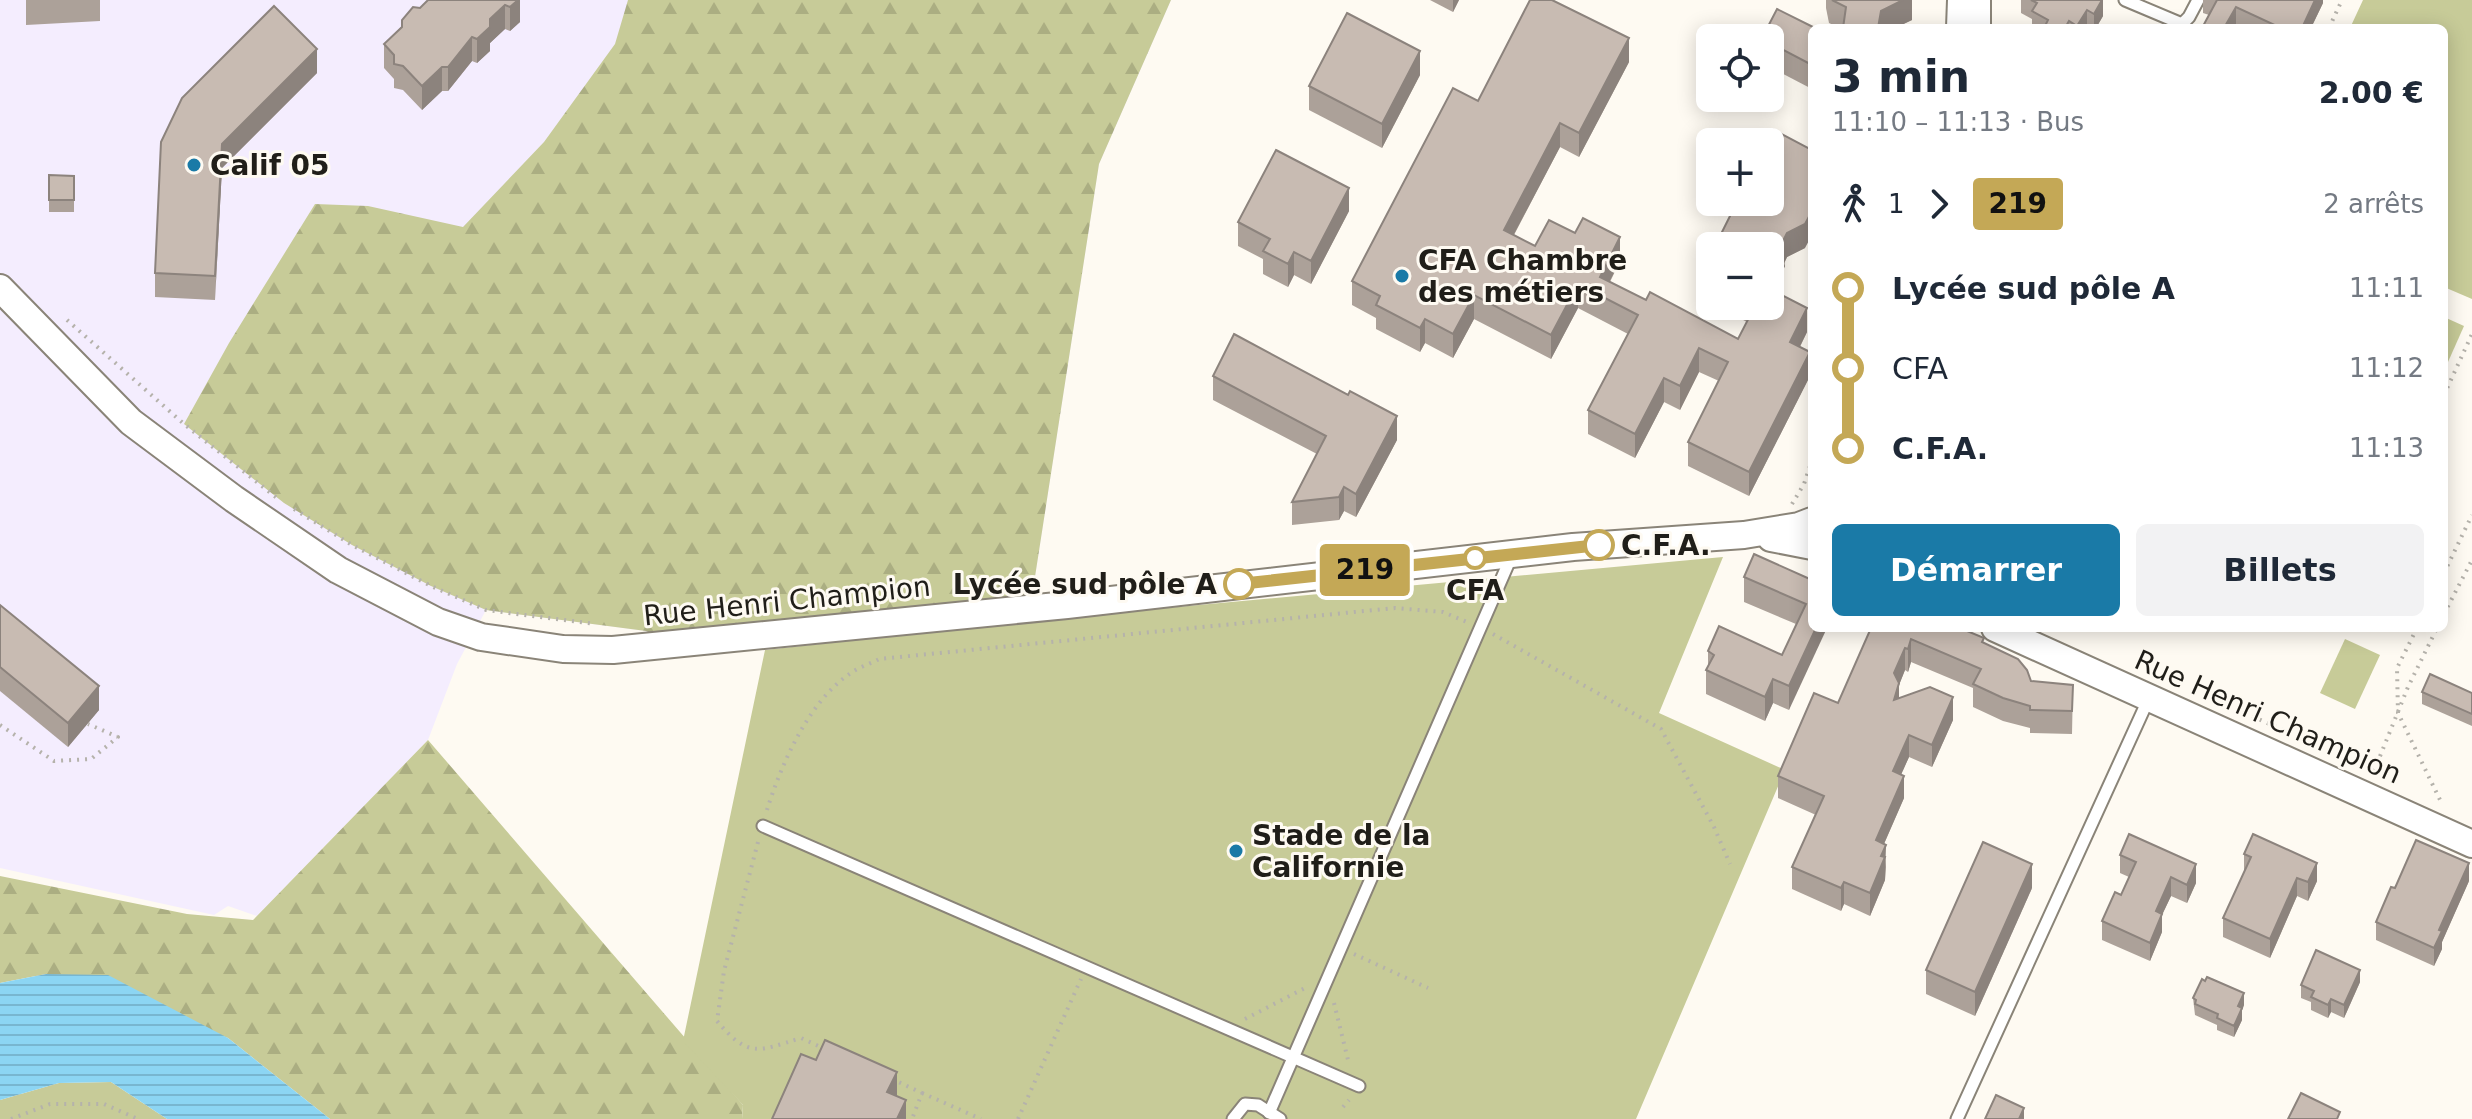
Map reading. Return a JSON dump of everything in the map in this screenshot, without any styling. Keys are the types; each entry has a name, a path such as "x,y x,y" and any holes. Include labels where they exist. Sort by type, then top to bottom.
{"street":[{"path":"1958,24 1959,0"},
{"path":"1979,0 1979,24"},
{"name":"Rue Henri Champion","path":"0,288 131,422 234,499 338,570 438,622 481,637 563,649 613,650 1055,607 1512,554 1744,535 1808,523"},
{"name":"Rue Henri Champion","path":"1744,535 1808,545"},
{"name":"Rue Henri Champion","path":"2004,632 2472,844"}],"lane":[{"path":"2125,0 2182,24 2198,0"},
{"path":"1233,1119 1245,1104 1258,1105 1273,1114 1293,1058 1512,554"},
{"path":"1957,1119 2149,697"},
{"path":"763,826 1359,1086"}],"path":[{"path":"2331,24 2342,0"},
{"path":"61,314 184,424 284,503 352,545 431,586 486,610 601,625"},
{"path":"2448,386 2472,334"},
{"path":"1787,512 1808,472"},
{"path":"2448,565 2472,515"},
{"path":"2448,606 2472,560"},
{"path":"828,1050 801,1038 761,1050 749,1047 736,1043 717,1021 724,971 763,826 799,733 840,682 850,673 879,659 1395,608 1443,612 1480,627 1661,729 1714,827 1730,864"},
{"path":"2415,632 2397,668 2398,713 2442,804"},
{"path":"2374,771 2435,632"},
{"path":"0,725 54,761 91,759 118,737 88,724"},
{"path":"1341,948 1428,988"},
{"path":"1018,1119 1086,967"},
{"path":"882,1075 981,1119"},
{"path":"912,1119 922,1093"},
{"path":"11,1119 50,1104 104,1104 138,1119"}],"shaded area":[{"path":"0,0 1171,0 1099,164 1030,609 675,644 646,631 486,610 457,664 428,740 257,916 228,906 214,915 0,868"}],"green space":[{"path":"628,0 1171,0 1099,164 1030,609 675,644 646,631 486,610 431,586 352,545 284,503 184,424 229,343 315,204 368,206 463,227 544,142 615,44"},
{"path":"2363,0 2472,0 2472,299 2448,289 2448,24 2352,24"},
{"path":"2448,319 2464,326 2448,362"},
{"name":"Stade de la Californie","path":"1723,557 1659,713 1785,770 1636,1119 742,1119 743,1105 683,1041 765,650 1025,621"},
{"path":"2345,639 2380,655 2355,709 2320,693"},
{"path":"428,740 743,1105 742,1119 330,1119 228,1038 46,974 0,983 0,876 187,914 253,920"},
{"path":"111,1082 167,1119 0,1119 0,1100 59,1083"}],"water":[{"path":"46,974 108,975 228,1038 330,1119 167,1119 111,1082 59,1083 0,1100 0,983"}],"building":[{"path":"428,0 518,0 510,7 505,5 490,19 490,27 477,39 472,37 448,67 442,67 422,86 403,66 394,64 394,55 384,44 402,27 402,20 413,7 420,8"},
{"path":"1530,0 1552,0 1629,38 1579,133 1560,123 1504,230 1535,246 1549,220 1575,233 1583,218 1620,237 1600,277 1646,300 1650,292 1696,317 1696,320 1702,320 1738,339 1748,320 1784,320 1784,296 1807,308 1790,342 1808,351 1808,356 1749,472 1688,442 1728,362 1699,348 1680,386 1664,378 1635,434 1588,410 1638,315 1578,284 1551,335 1474,295 1453,334 1425,319 1420,328 1376,305 1380,296 1352,281 1453,88 1478,101"},
{"path":"1832,0 1903,0 1881,11 1879,24 1844,24 1846,7"},
{"path":"2031,0 2102,0 2094,14 2087,10 2078,24 2069,21 2067,24 2046,24 2048,20 2032,11 2037,3"},
{"path":"2217,0 2315,0 2304,24 2272,24 2236,7 2226,24 2204,24"},
{"name":"Calif 05","path":"274,6 317,49 222,144 215,276 155,273 161,142 182,98"},
{"path":"1777,9 1808,24 1808,63 1784,50 1784,24 1769,24"},
{"path":"1347,13 1420,51 1382,124 1309,86"},
{"path":"1784,135 1808,148 1808,218 1805,224 1787,233 1784,239 1784,232 1722,232 1730,216 1784,216"},
{"path":"1276,150 1349,188 1311,261 1294,252 1288,264 1263,251 1270,239 1238,222"},
{"path":"49,175 74,176 74,200 49,200"},
{"path":"1234,334 1348,395 1350,391 1397,416 1356,494 1344,487 1339,497 1292,502 1326,436 1213,376"},
{"path":"1754,554 1808,578 1808,632 1814,632 1789,686 1773,679 1765,697 1706,670 1714,655 1708,651 1719,626 1782,655 1806,604 1744,577"},
{"path":"0,605 99,686 68,723 0,667"},
{"path":"1869,632 1970,632 1984,638 1982,642 2018,659 2031,681 2073,685 2072,711 2030,710 2030,706 1973,684 1981,669 1911,639 1894,673 1899,683 1894,700 1930,687 1953,697 1932,745 1909,735 1893,771 1904,776 1876,840 1886,845 1881,856 1885,857 1870,893 1844,882 1841,888 1792,867 1824,796 1778,776 1814,693 1838,703"},
{"path":"2430,674 2472,693 2472,714 2422,692"},
{"path":"2129,834 2196,864 2187,885 2171,877 2156,911 2162,914 2150,943 2102,921 2115,892 2121,895 2136,862 2120,855"},
{"path":"2253,834 2317,863 2308,882 2297,878 2270,939 2223,918 2251,857 2244,854"},
{"path":"2416,840 2469,863 2434,948 2376,922"},
{"path":"1983,842 2032,864 1975,992 1926,970"},
{"path":"2316,950 2360,970 2344,1005 2331,999 2328,1005 2311,997 2314,991 2301,985"},
{"path":"2207,977 2244,993 2238,1006 2242,1008 2234,1026 2217,1018 2218,1014 2195,1004 2193,998 2202,979 2205,981"},
{"path":"825,1040 897,1072 887,1092 906,1100 897,1119 772,1119 801,1054 816,1060"},
{"path":"2301,1093 2340,1112 2337,1119 2288,1119"},
{"path":"1996,1095 2024,1108 2019,1119 1985,1119"}],"bus line":[{"name":"219","path":"1239,584 1599,545"}],"place":[{"name":"Calif 05","path":"194,165"},
{"name":"CFA Chambre des métiers","path":"1402,276"},
{"name":"C.F.A.","path":"1599,545"},
{"name":"CFA","path":"1475,558"},
{"name":"Lycée sud pôle A","path":"1239,584"},
{"name":"Stade de la Californie","path":"1236,851"}]}
